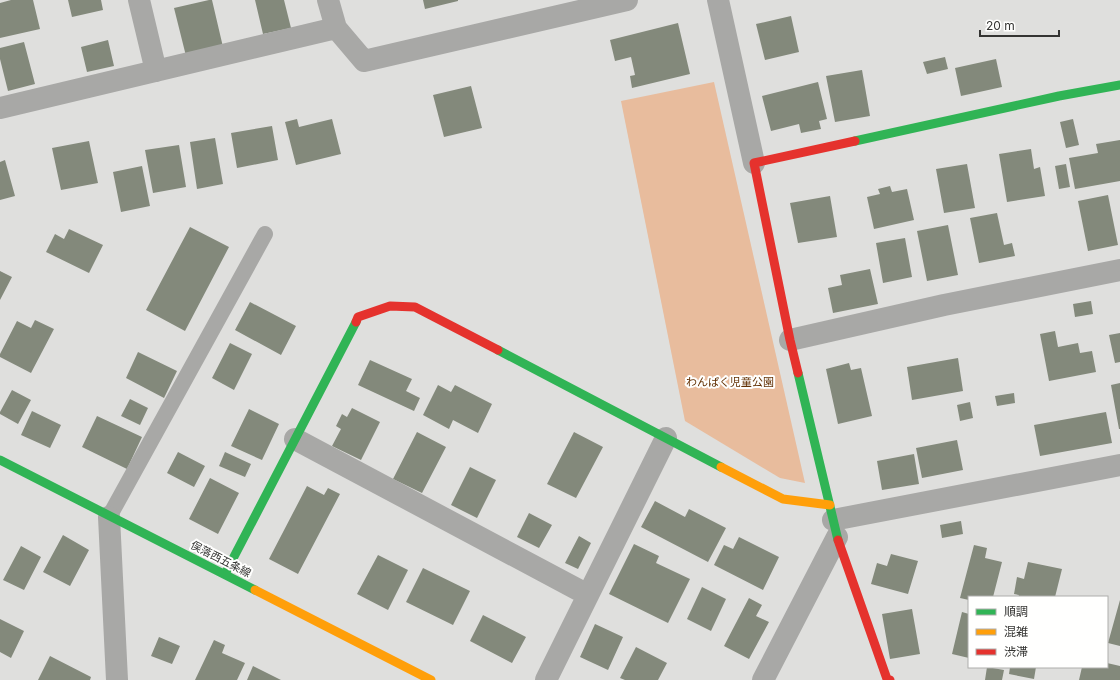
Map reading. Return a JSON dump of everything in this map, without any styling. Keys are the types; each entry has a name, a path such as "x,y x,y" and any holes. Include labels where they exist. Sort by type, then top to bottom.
{"street":[{"path":"139,0 156,70"},
{"path":"328,0 336,28 364,61 627,0"},
{"path":"718,0 754,163 790,340 834,521 887,679 890,680"},
{"path":"0,108 336,28"},
{"path":"754,163 1059,96 1120,85"},
{"path":"790,340 944,305 1120,270"},
{"path":"225,574 358,317 390,306 415,307 784,500 834,521 1120,465"},
{"path":"546,680 666,438"},
{"path":"295,439 588,594"},
{"name":"俣落西五条線","path":"0,460 431,680"},
{"path":"110,517 117,680"},
{"path":"762,680 834,521"}],"lane":[{"path":"110,517 265,234"}],"green space":[{"name":"わんぱく児童公園","path":"714,82 805,483 780,478 685,421 621,101"}],"building":[{"path":"11,0 33,0 40,29 0,38 0,3"},
{"path":"68,0 101,0 103,10 72,17"},
{"path":"212,0 223,47 186,56 174,8"},
{"path":"255,0 284,0 291,28 263,34"},
{"path":"423,0 458,0 458,1 425,9"},
{"path":"791,16 799,52 765,60 756,24"},
{"path":"678,23 690,74 632,88 630,76 635,75 631,57 615,61 610,40"},
{"path":"108,40 114,66 87,72 81,47"},
{"path":"24,42 35,84 8,91 0,59 0,48"},
{"path":"945,57 948,69 927,74 923,62"},
{"path":"996,59 1002,87 961,96 955,68"},
{"path":"862,70 870,116 835,122 826,76"},
{"path":"818,82 827,119 819,121 821,129 801,133 799,124 771,131 762,96"},
{"path":"471,86 482,128 444,137 433,95"},
{"path":"297,119 299,127 332,119 341,154 296,165 285,122"},
{"path":"1073,119 1079,145 1066,148 1060,122"},
{"path":"272,126 278,160 237,168 231,133"},
{"path":"215,138 223,184 197,189 190,142"},
{"path":"1120,140 1120,181 1075,189 1069,158 1098,153 1096,144"},
{"path":"89,141 98,183 61,190 52,148"},
{"path":"179,145 186,187 153,193 145,150"},
{"path":"1031,149 1034,169 1040,167 1045,196 1007,202 999,154"},
{"path":"5,160 15,196 0,200 0,162"},
{"path":"967,164 975,208 944,213 936,169"},
{"path":"1066,164 1070,187 1059,189 1055,166"},
{"path":"142,166 150,206 121,212 113,172"},
{"path":"890,186 892,192 907,189 914,220 874,229 867,197 880,194 878,189"},
{"path":"1108,195 1118,245 1088,251 1078,201"},
{"path":"830,196 837,237 798,243 790,203"},
{"path":"997,213 1004,245 1012,243 1015,256 979,263 970,218"},
{"path":"948,225 958,275 927,281 917,231"},
{"path":"190,227 229,247 185,331 146,310"},
{"path":"69,229 103,245 89,273 46,252 55,234 64,239"},
{"path":"905,238 912,277 883,283 876,243"},
{"path":"870,269 878,304 833,313 828,288 842,285 840,275"},
{"path":"0,271 12,277 0,300"},
{"path":"1091,301 1093,314 1075,317 1073,304"},
{"path":"250,302 296,326 281,355 235,330"},
{"path":"35,320 54,329 31,373 0,357 0,354 17,321 31,328"},
{"path":"1055,331 1058,347 1078,343 1080,353 1092,351 1096,372 1049,381 1040,334"},
{"path":"1120,333 1120,362 1115,363 1109,335"},
{"path":"230,343 252,354 234,390 212,378"},
{"path":"138,352 177,371 164,398 126,378"},
{"path":"958,358 963,391 912,400 907,367"},
{"path":"370,360 412,379 406,391 420,398 414,411 358,385"},
{"path":"849,363 851,370 861,368 872,416 838,424 826,369"},
{"path":"1120,383 1120,429 1119,429 1111,385"},
{"path":"438,385 451,392 455,385 492,404 478,433 453,420 449,429 423,415"},
{"path":"12,390 31,400 18,424 0,414"},
{"path":"1014,393 1015,403 997,406 995,396"},
{"path":"130,399 148,408 140,425 121,416"},
{"path":"970,402 973,418 960,421 957,405"},
{"path":"352,408 380,422 361,460 332,446 341,429 336,426 342,414 347,417"},
{"path":"249,409 279,424 262,460 231,446"},
{"path":"32,411 61,425 50,448 21,435"},
{"path":"1106,412 1112,443 1040,456 1034,425"},
{"path":"97,416 142,437 127,469 82,447"},
{"path":"417,432 446,447 422,493 393,479"},
{"path":"574,432 603,447 576,498 547,484"},
{"path":"957,440 963,470 922,478 916,448"},
{"path":"178,452 205,466 194,487 167,473"},
{"path":"225,452 251,464 245,477 219,466"},
{"path":"914,454 919,484 882,490 877,461"},
{"path":"470,467 496,480 477,518 451,505"},
{"path":"210,478 239,493 218,534 189,519"},
{"path":"307,486 324,495 328,488 340,494 298,574 269,559"},
{"path":"655,501 685,517 689,509 726,528 708,562 641,527"},
{"path":"529,513 552,525 539,548 517,537"},
{"path":"961,521 963,534 942,538 940,525"},
{"path":"63,535 89,550 70,586 43,572"},
{"path":"579,536 591,543 578,569 565,563"},
{"path":"739,537 779,557 763,590 714,565 724,545 733,549"},
{"path":"634,544 659,556 656,563 690,579 668,623 609,594"},
{"path":"974,545 987,548 985,558 1002,562 993,596 968,596 968,600 960,598"},
{"path":"21,546 41,557 24,590 3,580"},
{"path":"891,554 918,561 908,594 871,584 877,563 887,566"},
{"path":"378,555 408,570 388,610 357,594"},
{"path":"1028,562 1062,569 1055,596 1018,596 1014,594 1017,577 1024,579"},
{"path":"423,568 470,591 453,625 406,602"},
{"path":"702,587 726,599 711,631 687,619"},
{"path":"749,598 762,605 756,616 769,622 749,659 724,646"},
{"path":"1120,600 1120,646 1108,643"},
{"path":"912,609 920,654 890,659 882,614"},
{"path":"962,612 968,614 968,658 952,654"},
{"path":"483,615 526,637 512,663 470,641"},
{"path":"0,619 24,631 11,658 0,652"},
{"path":"595,624 623,637 608,670 580,657"},
{"path":"159,637 180,646 172,664 151,656"},
{"path":"214,640 225,645 222,653 245,663 237,680 195,680"},
{"path":"636,647 667,663 658,680 625,680 620,678"},
{"path":"50,656 91,677 90,680 38,680"},
{"path":"1108,663 1120,666 1120,680 1079,680 1082,668 1108,668"},
{"path":"253,666 281,680 247,680"},
{"path":"987,668 1004,670 1002,680 985,680"},
{"path":"1010,668 1036,668 1034,679 1009,674"}],"traffic: fast":[{"path":"855,141 1059,96 1120,85"},
{"path":"225,574 356,322"},
{"path":"498,350 721,467"},
{"path":"798,373 838,540"},
{"path":"0,460 255,590"}],"traffic: slow":[{"path":"721,467 783,499 830,505"},
{"path":"255,590 431,680"}],"traffic: jam":[{"path":"798,373 754,163 855,141"},
{"path":"356,322 358,317 390,306 415,307 498,350"},
{"path":"838,540 887,679 890,680"}]}
